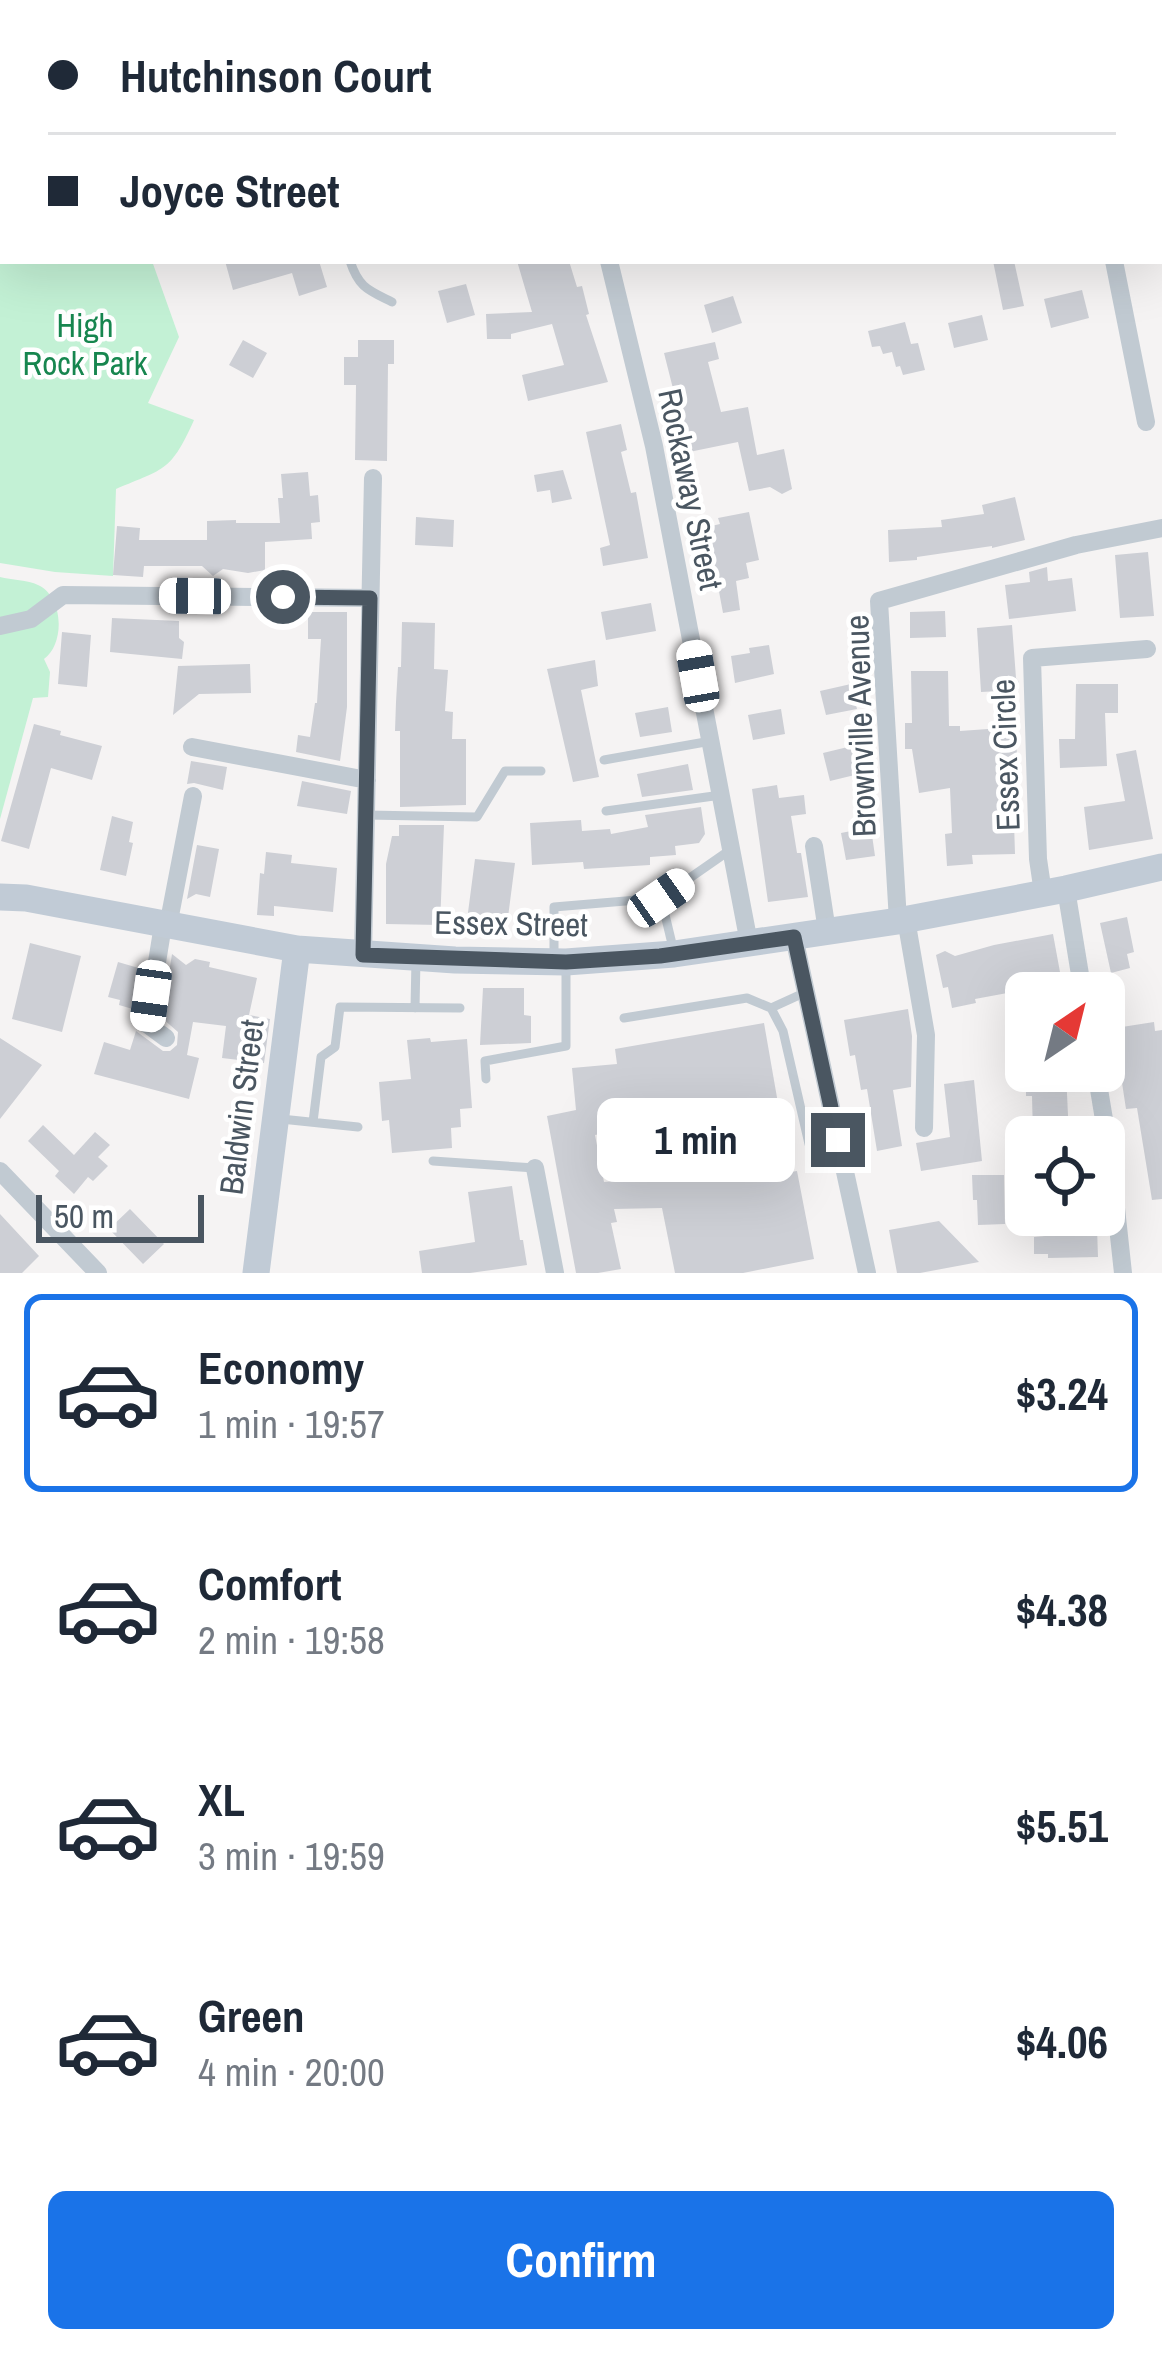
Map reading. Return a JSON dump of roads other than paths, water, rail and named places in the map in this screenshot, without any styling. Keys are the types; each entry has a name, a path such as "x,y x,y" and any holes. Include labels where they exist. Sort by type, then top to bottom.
{"main road":[{"name":"Essex Street","path":"0,898 26,898 297,949 560,962 674,954 902,920 1162,867"},
{"name":"Baldwin Street","path":"256,1273 297,949"}],"street":[{"name":"Rockaway Street","path":"609,264 655,446 749,944"},
{"path":"1115,264 1146,422"},
{"path":"363,955 373,478"},
{"name":"Brownville Avenue","path":"902,920 880,601 1076,545 1162,529"},
{"path":"0,626 31,619 63,595 370,598"},
{"name":"Essex Circle","path":"1054,891 1038,859 1032,658 1147,649"},
{"path":"192,747 367,780"},
{"path":"166,1038 147,1024 193,796"},
{"path":"814,846 827,931"},
{"path":"1054,891 1077,972"},
{"path":"902,920 926,1035 924,1128"},
{"path":"794,937 868,1273"},
{"path":"1099,1092 1123,1273"},
{"path":"536,1168 555,1273"},
{"path":"0,1171 98,1273"}],"lane":[{"path":"351,264 365,289 392,302"},
{"path":"604,760 711,741"},
{"path":"366,815 477,817 505,772 541,771"},
{"path":"606,811 721,795"},
{"path":"486,1079 485,1061 566,1046 554,907 661,898 731,849"},
{"path":"661,898 674,954"},
{"path":"415,1007 416,958"},
{"path":"771,1008 806,992"},
{"path":"624,1018 747,998 771,1008 783,1030 809,1144 838,1140"},
{"path":"313,1122 321,1057 335,1047 340,1007 460,1008"},
{"path":"276,1118 358,1127"},
{"path":"434,1161 536,1168"}],"park label":[{"name":"High Rock Park","path":"85,344"}]}
